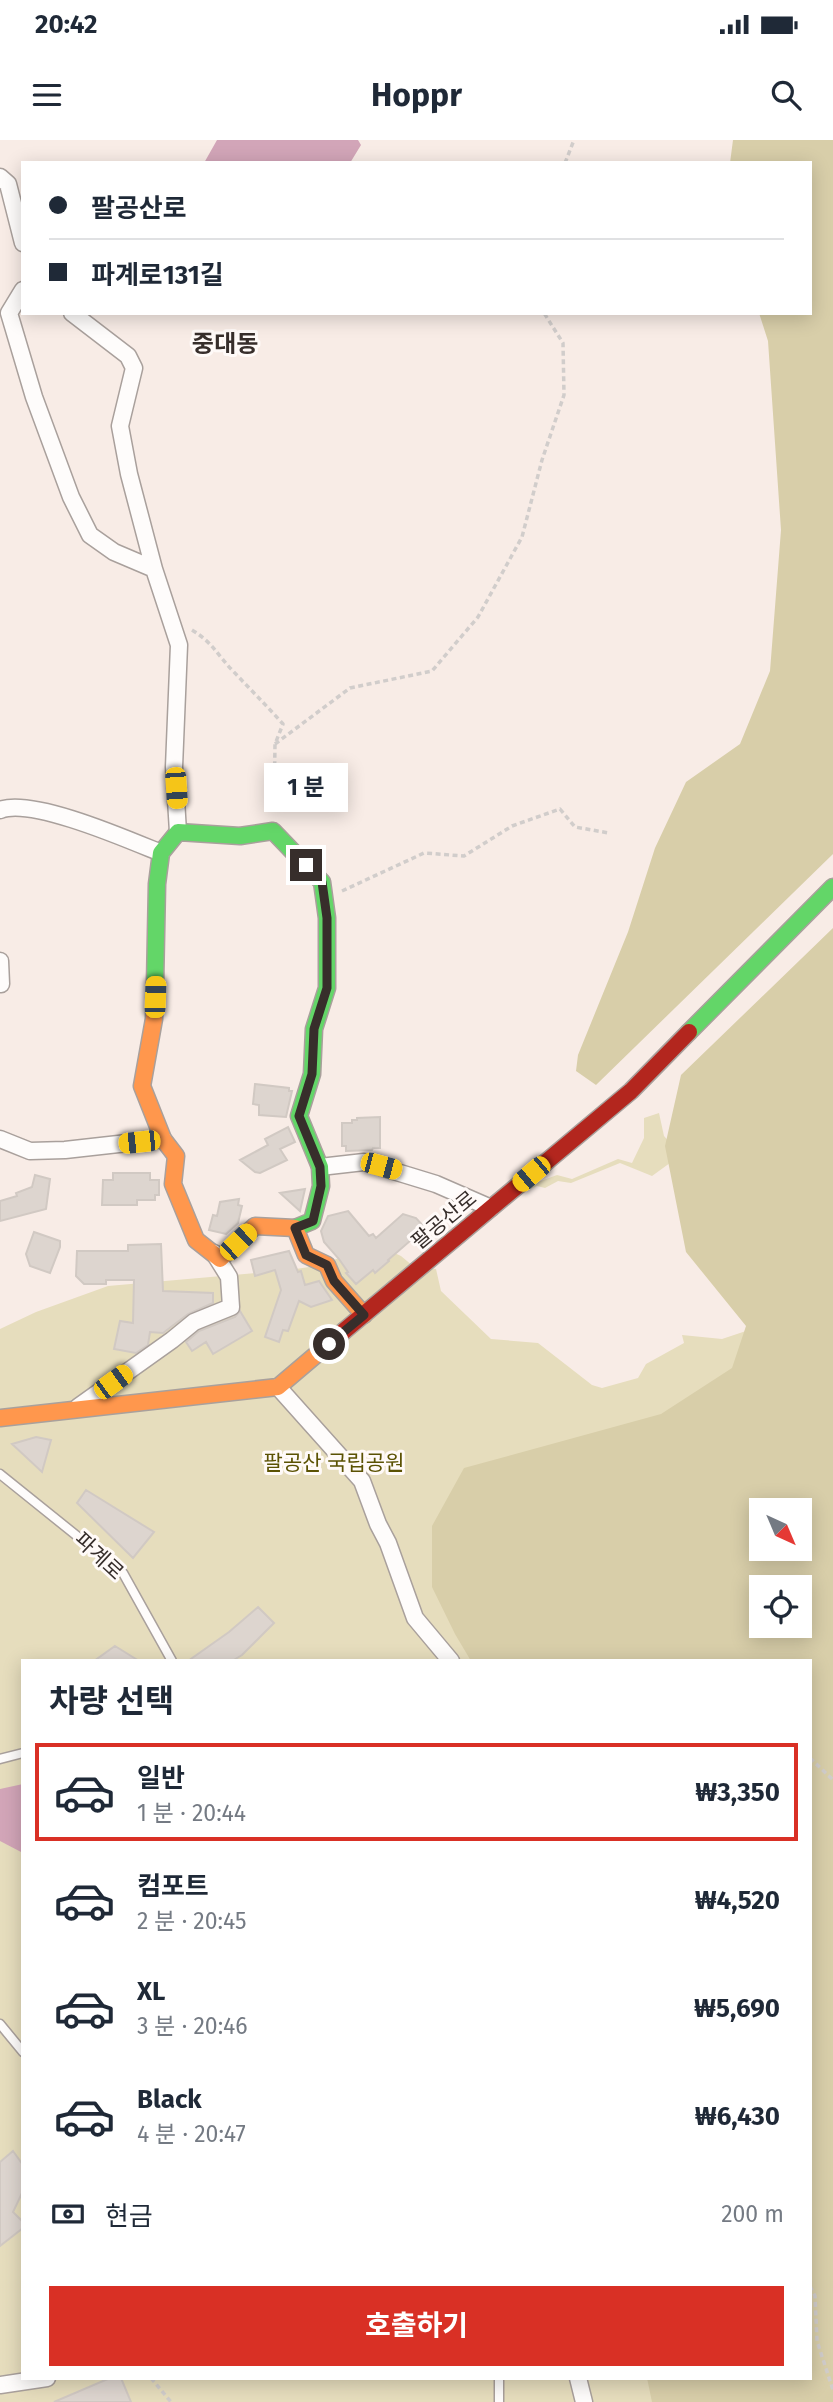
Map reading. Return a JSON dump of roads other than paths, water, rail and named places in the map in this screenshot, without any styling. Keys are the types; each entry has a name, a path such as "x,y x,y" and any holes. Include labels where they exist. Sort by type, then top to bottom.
{"street":[{"path":"0,177 8,184 21,235"},
{"path":"21,293 9,313 34,397 71,497 90,536 114,552 154,569"},
{"path":"75,315 128,356 134,368 120,426 154,569 179,645 174,767 178,832 161,853 157,884 154,1019 142,1086 163,1139 176,1156 173,1184 196,1240 220,1259 255,1226 295,1228 313,1221 321,1186 320,1167 299,1116 312,1074 314,1029 327,988 327,918 322,882 273,831 240,836 178,832"},
{"path":"0,810 38,810 72,819 161,853"},
{"name":"팔공산로","path":"278,1387 631,1091 833,887"},
{"path":"0,961 1,984"},
{"path":"0,1139 30,1151 65,1150 163,1139"},
{"path":"320,1167 364,1161 436,1184 491,1208"},
{"path":"295,1228 306,1255 327,1265 334,1281 364,1315"},
{"path":"73,1411 194,1322 230,1307 229,1277 214,1253"},
{"path":"0,1418 278,1387 362,1481 415,1618 449,1659"},
{"path":"0,2385 34,2380"},
{"path":"578,2380 584,2402"}],"lane":[{"name":"파계로","path":"0,1474 123,1573 171,1659"},
{"path":"0,1759 21,1754"},
{"path":"0,2024 21,2050"},
{"path":"499,2380 499,2402"}],"district":[{"name":"중대동","path":"225,344"}],"park label":[{"name":"팔공산 국립공원","path":"334,1463"}]}
